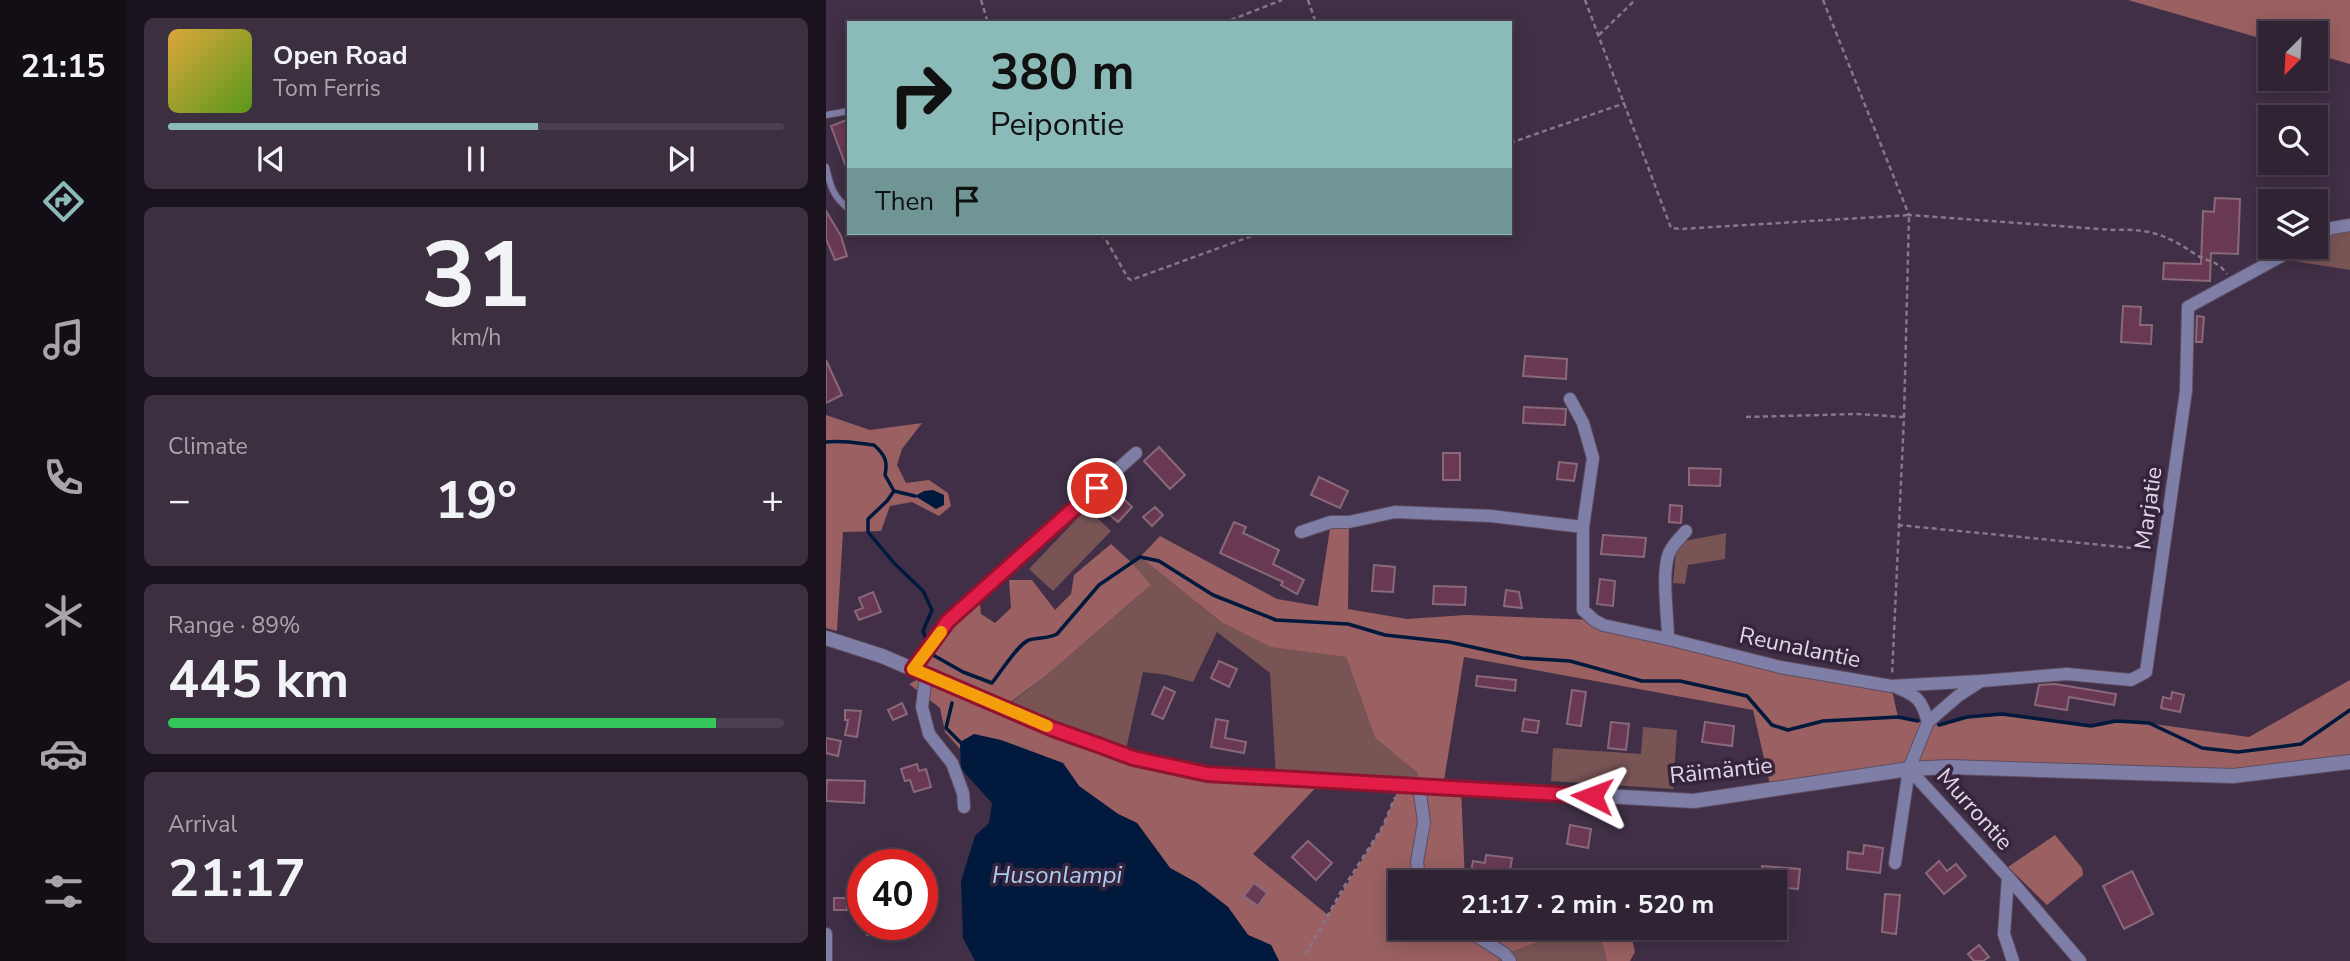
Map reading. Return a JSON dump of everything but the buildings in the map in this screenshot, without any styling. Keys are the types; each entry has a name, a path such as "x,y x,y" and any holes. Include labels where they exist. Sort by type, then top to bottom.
{"street":[{"path":"2328,230 2350,225"},
{"name":"Marjatie","path":"1981,681 2067,674 2131,681 2146,672 2186,391 2188,307 2276,259"},
{"name":"Reunalantie","path":"1570,399 1583,422 1593,458 1583,527 1583,610 1594,620 1603,625 1780,667 1891,686 1981,681"},
{"path":"964,807 963,793 952,763 929,734 922,707 920,672 948,621 1136,453"},
{"path":"1301,532 1331,522 1349,522 1395,512 1491,516 1583,527"},
{"path":"1668,639 1668,556 1686,531"},
{"name":"Räimäntie","path":"826,638 882,656 1053,729 1133,758 1207,774 1694,801 1909,769 1949,767 2234,776 2350,762"},
{"path":"1895,863 1909,769 1928,722 1958,696 1981,681"},
{"path":"1891,686 1916,696 1925,709 1928,722"},
{"name":"Murrontie","path":"1909,769 2008,877 2004,934 2014,961"},
{"path":"1418,870 1416,862 1424,822 1419,786"},
{"path":"2008,877 2080,961"},
{"path":"826,934 826,961"},
{"path":"1483,940 1505,954 1510,961"}],"lane":[{"path":"826,115 847,111"},
{"path":"826,167 831,189 847,207"}],"path":[{"path":"981,0 990,21"},
{"path":"1228,21 1282,0"},
{"path":"1308,0 1315,21"},
{"path":"1585,0 1671,228 1909,215 2113,230 2133,229 2174,239 2197,255 2220,264 2233,282"},
{"path":"1599,35 1635,0"},
{"path":"1824,0 1909,215 1904,417 1891,686"},
{"path":"1512,142 1625,103"},
{"path":"1103,235 1131,280 1255,235"},
{"path":"1745,417 1857,414 1904,417"},
{"path":"1897,524 2163,551"},
{"path":"1306,954 1342,890 1383,826 1401,785"}],"shaded area":[{"path":"2128,0 2350,0 2350,64 2328,58 2328,21 2258,21 2258,38"},
{"path":"2350,219 2350,270 2287,260 2328,259 2328,228"},
{"path":"826,415 870,430 922,423 902,449 897,465 906,483 929,480 948,493 951,506 939,516 912,502 890,506 881,531 843,532 837,631 826,628"},
{"path":"1087,508 1111,531 1053,591 1029,569"},
{"path":"1331,522 1349,522 1348,609 1407,619 1466,615 1594,620 1891,686 1898,717 1939,725 1967,717 2002,714 2091,726 2116,721 2146,723 2249,737 2350,680 2350,762 2233,776 1949,767 1771,789 1753,710 1464,657 1443,787 1461,788 1464,870 1388,870 1388,940 1544,940 1505,954 1498,961 1279,961 1271,945 1248,935 1228,907 1197,883 1170,868 1137,823 1118,814 1079,786 1063,763 960,742 960,749 945,732 940,708 909,684 926,675 913,669 979,594 981,614 995,623 1011,608 1009,580 1032,580 1055,610 1071,594 1074,575 1111,544 1151,585 1047,675 1004,707 1053,729 1207,774 1323,780 1253,854 1328,915 1383,826 1400,785 1418,786 1418,773 1375,738 1346,657 1271,647 1221,622 1140,557 1160,536 1277,599 1318,606"},
{"path":"1726,533 1725,559 1688,565 1685,584 1673,583 1676,552 1684,541"},
{"path":"1140,557 1221,622 1271,646 1346,657 1375,738 1419,773 1419,786 1276,778 1270,673 1217,632 1193,682 1143,672 1125,754 1004,708 1047,675 1150,586 1132,563"},
{"path":"1643,727 1677,730 1673,789 1551,781 1553,748 1641,754"},
{"path":"2055,835 2082,868 2083,875 2047,905 2008,867"},
{"path":"1544,940 1601,940 1607,961 1498,961 1505,954"},
{"path":"1601,940 1632,940 1635,952 1630,961 1607,961"}],"water":[{"path":"933,490 944,495 944,505 936,509 915,496"},
{"name":"Husonlampi","path":"974,734 1001,740 1063,763 1079,786 1118,814 1137,823 1170,868 1197,883 1228,907 1248,935 1271,945 1279,961 975,961 963,938 961,881 975,836 989,823 992,803 961,769 960,742"}],"waterway":[{"path":"826,442 874,445 883,455 886,462 885,475 894,491 868,519 868,532 894,563 923,591 932,610 923,631 928,643"},
{"path":"894,491 915,496"},
{"path":"931,650 933,655 963,672 992,683 1025,643 1057,634 1099,585 1140,557 1159,561 1213,595 1276,620 1348,624 1385,635 1449,642 1522,658 1570,661 1642,681 1680,681 1747,696 1772,725 1788,730 1823,721 1898,717 1918,721"},
{"path":"952,703 946,728 960,742"},
{"path":"1939,725 1967,717 2002,714 2091,726 2116,721 2149,723 2202,748 2238,752 2301,744 2350,710"}],"slow traffic":[{"path":"941,632 913,669 1047,726"}],"route":[{"path":"1097,488 948,621 913,669 1053,729 1133,758 1207,774 1592,796"}]}
